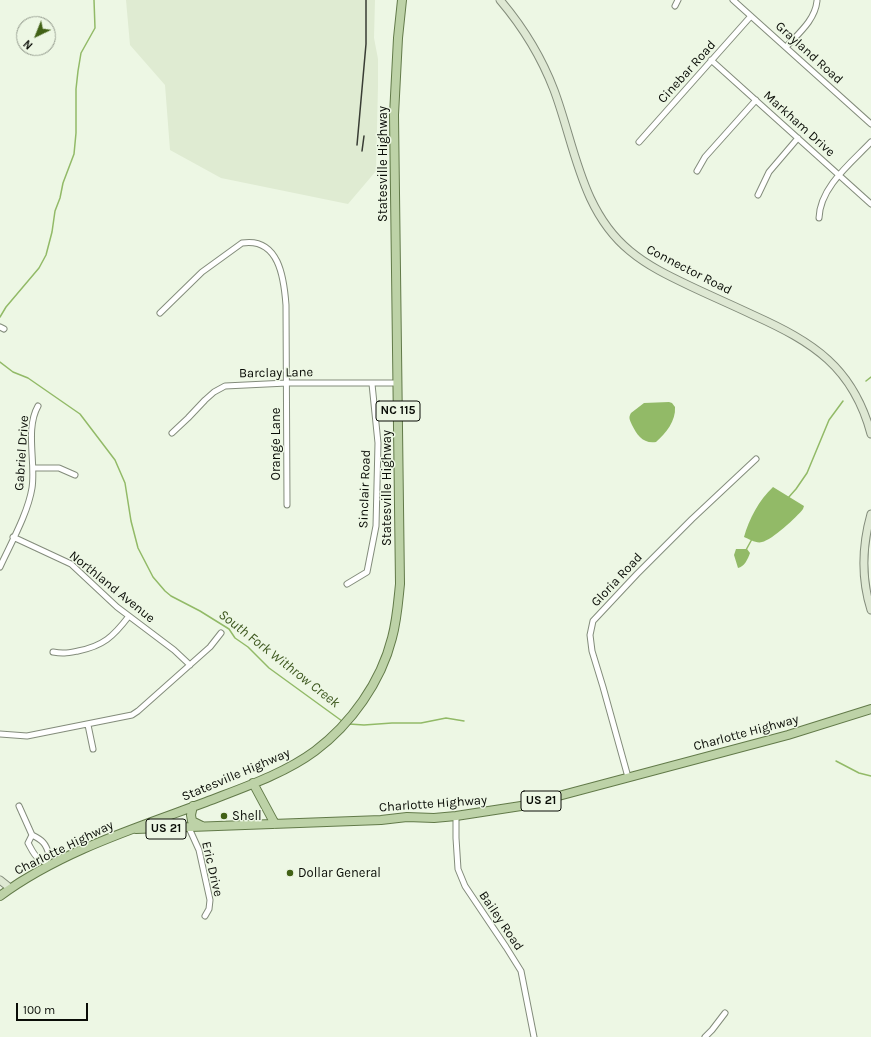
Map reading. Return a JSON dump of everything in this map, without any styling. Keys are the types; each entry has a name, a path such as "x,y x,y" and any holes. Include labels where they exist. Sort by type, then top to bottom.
{"main road":[{"name":"Statesville Highway","path":"133,829 253,783 292,766 315,751 336,733 370,690 383,665 392,639 398,612 400,584 394,115 397,50 402,0"},
{"name":"Charlotte Highway","path":"0,896 47,863 133,829 141,830 456,816 521,806 788,735 871,709"},
{"path":"253,783 275,824"},
{"path":"193,806 191,815 192,821 202,827"},
{"path":"175,813 190,823 202,827"},
{"path":"175,813 177,822 187,828"}],"street":[{"name":"Connector Road","path":"500,0 518,23 541,61 560,106 586,191 598,214 613,235 629,251 656,270 789,332 812,346 827,359 848,383 862,408 871,434"},
{"path":"675,6 678,0"},
{"name":"Grayland Road","path":"733,0 871,124"},
{"path":"786,47 811,19 816,9 816,1"},
{"name":"Cinebar Road","path":"639,142 751,16"},
{"name":"Markham Drive","path":"712,60 871,204"},
{"path":"697,171 702,161 716,144 756,100"},
{"path":"758,195 769,172 798,138"},
{"path":"819,218 820,207 825,193 871,142"},
{"name":"Orange Lane","path":"160,313 202,272 242,243 248,242 262,244 277,261 284,282 287,383 287,505"},
{"name":"Barclay Lane","path":"172,433 214,392 225,386 287,383 398,383"},
{"name":"Sinclair Road","path":"347,584 367,572 376,526 378,443 372,384"},
{"name":"Gabriel Drive","path":"0,567 29,498 33,468 32,427 38,406"},
{"name":"Gloria Road","path":"628,777 592,651 590,635 593,621 692,519 756,459"},
{"path":"33,468 59,468 75,475"},
{"path":"871,514 865,540 863,564 866,592 871,610"},
{"name":"Northland Avenue","path":"13,537 71,564 117,607 174,650 190,665"},
{"path":"53,652 62,654 99,646 116,632 129,616"},
{"path":"0,734 27,736 132,715 210,647 221,633"},
{"path":"88,724 93,749"},
{"path":"19,806 32,835 41,839 47,849 47,863 38,858 28,843 32,835"},
{"name":"Bailey Road","path":"456,816 458,869 465,886 521,971 534,1037"},
{"name":"Eric Drive","path":"187,828 199,850 210,900 209,909 205,916"},
{"path":"0,880 10,888"},
{"path":"705,1037 725,1013"}],"shaded area":[{"path":"126,0 375,0 374,38 378,59 376,171 348,204 221,178 170,150 165,85 130,45"},
{"path":"669,402 675,407 672,422 667,431 656,442 647,442 641,438 632,425 630,420 631,413 644,403"},
{"path":"773,487 804,506 803,509 784,528 762,542 753,541 744,537 755,510"},
{"path":"736,549 747,549 750,553 744,564 738,568 734,555"}],"waterway":[{"path":"0,317 6,307 39,268 46,255 52,232 55,211 60,198 63,183 74,154 78,71 81,53 95,28 94,0"},
{"name":"South Fork Withrow Creek","path":"0,362 13,372 28,378 80,414 115,460 125,483 131,521 138,548 153,577 165,591 171,596 200,611 229,629 235,638 248,647 269,668 342,721"},
{"path":"866,381 871,377"},
{"path":"788,498 807,473 829,420 843,401"},
{"path":"746,550 752,539"},
{"name":"South Fork Withrow Creek","path":"349,724 364,725 421,723 446,718 464,721"},
{"path":"836,761 859,773 871,776"}],"railway":[{"path":"357,145 366,44 366,0"},
{"path":"362,151 364,136"}],"place":[{"name":"Shell","path":"224,816"},
{"name":"Dollar General","path":"290,873"}]}
